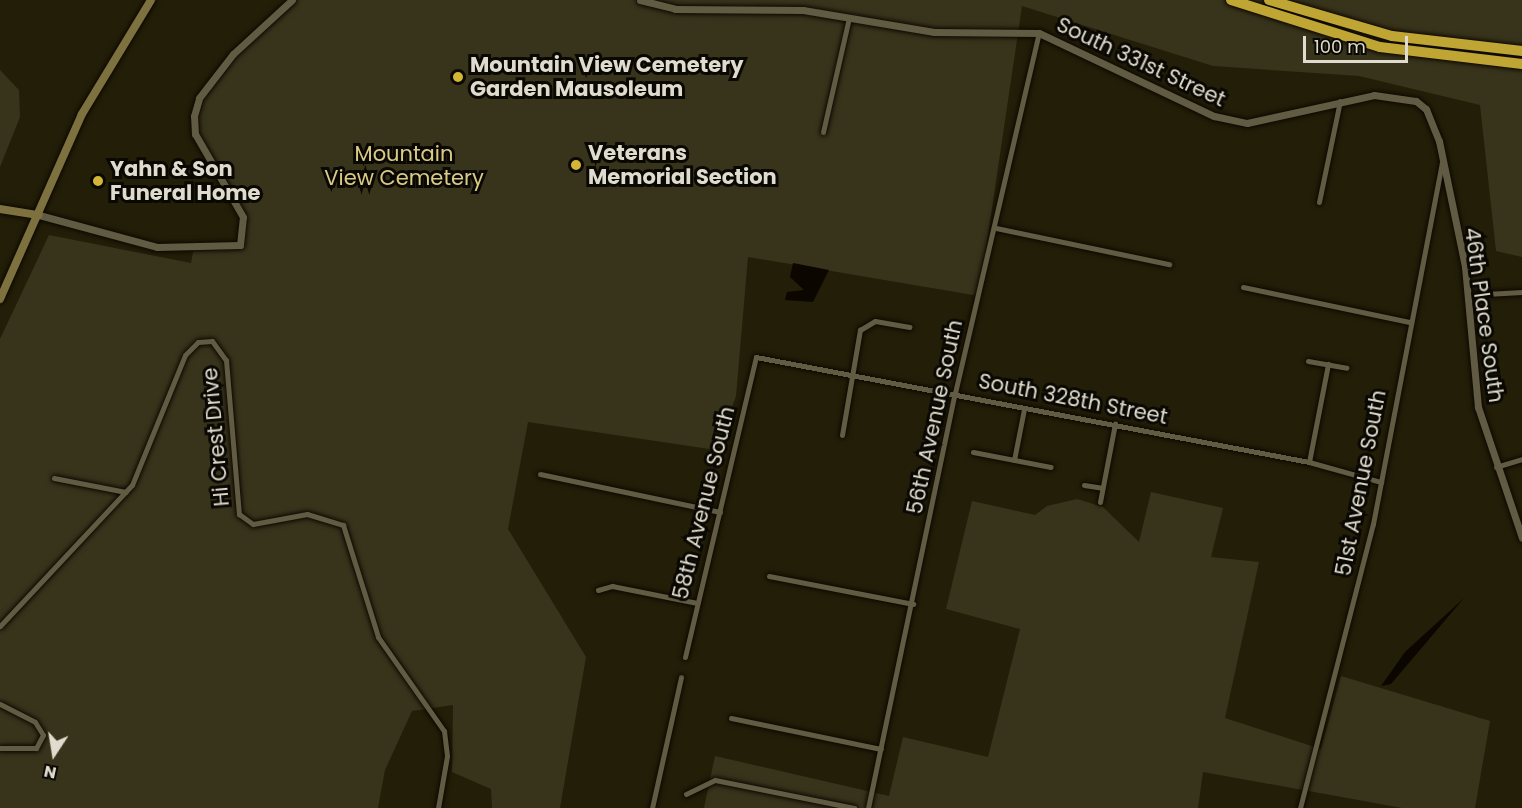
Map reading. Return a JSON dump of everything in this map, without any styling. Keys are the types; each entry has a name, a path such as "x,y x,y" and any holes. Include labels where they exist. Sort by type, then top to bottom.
{"highway":[{"path":"1231,0 1380,47 1522,64"},
{"path":"1269,0 1392,36 1522,51"}],"main road":[{"path":"0,299 82,114 151,0"},
{"path":"0,209 39,215"}],"street":[{"path":"39,215 157,248 240,245 243,217 195,134 194,116 200,98 233,54 292,0"},
{"name":"South 331st Street","path":"640,0 675,9 803,10 934,32 1039,33 1228,121 1264,123 1340,100 1391,94 1416,100 1432,121 1443,162"},
{"path":"823,132 851,18"},
{"name":"56th Avenue South","path":"868,808 913,604 955,393 996,228 1039,33"},
{"path":"1319,202 1340,100"},
{"name":"46th Place South","path":"1443,162 1468,295 1473,377 1496,467 1522,538"},
{"name":"51st Avenue South","path":"1300,808 1381,482 1409,322 1443,162"},
{"path":"996,228 1169,264"},
{"path":"1243,287 1409,322"},
{"path":"1468,295 1522,292"},
{"path":"842,435 851,374 866,323 909,327"},
{"name":"Hi Crest Drive","path":"0,626 126,492 151,447 185,355 198,342 215,342 226,360 239,514 253,524 307,514 343,525 384,649 444,731 447,756 438,808"},
{"name":"South 328th Street","path":"756,357 955,393 1024,409 1115,423 1309,462 1381,482"},
{"name":"58th Avenue South","path":"685,657 756,357"},
{"path":"1308,361 1346,368"},
{"path":"1309,462 1328,364"},
{"path":"1014,460 1024,409"},
{"path":"1100,502 1115,423"},
{"path":"974,452 1051,467"},
{"path":"1496,467 1522,459"},
{"path":"540,474 720,512"},
{"path":"54,478 126,492"},
{"path":"1084,485 1102,488"},
{"path":"769,576 913,604"},
{"path":"598,590 612,586 697,603"},
{"path":"652,808 681,677"},
{"path":"0,704 35,722 42,735 36,748 0,748"},
{"path":"731,718 881,749"},
{"path":"686,794 716,780 854,808"}],"green space":[{"name":"Mountain View Cemetery","path":"292,0 1522,0 1522,257 1496,251 1480,105 1359,76 1213,66 1022,6 979,296 748,257 736,396 716,450 528,422 508,529 586,657 560,808 492,808 491,789 452,772 453,705 412,711 385,770 378,808 0,808 0,339 49,235 191,263 195,242 220,247 244,241 243,217 195,134 200,98 222,67"},
{"path":"0,70 19,90 20,117 0,167"},
{"path":"1151,492 1223,508 1211,557 1259,562 1225,718 1321,749 1341,676 1490,721 1475,808 1402,808 1203,772 1198,808 704,808 715,756 889,796 903,737 988,757 1020,629 946,609 972,501 1035,515 1047,506 1077,499 1103,507 1139,542"}],"shaded area":[{"path":"793,263 829,270 813,302 785,300 787,292 804,290 790,277"},
{"path":"1464,598 1391,684 1381,686 1405,652"}],"place":[{"name":"Mountain View Cemetery Garden Mausoleum","path":"458,77"},
{"name":"Veterans Memorial Section","path":"576,165"},
{"name":"Yahn & Son Funeral Home","path":"98,181"}]}
